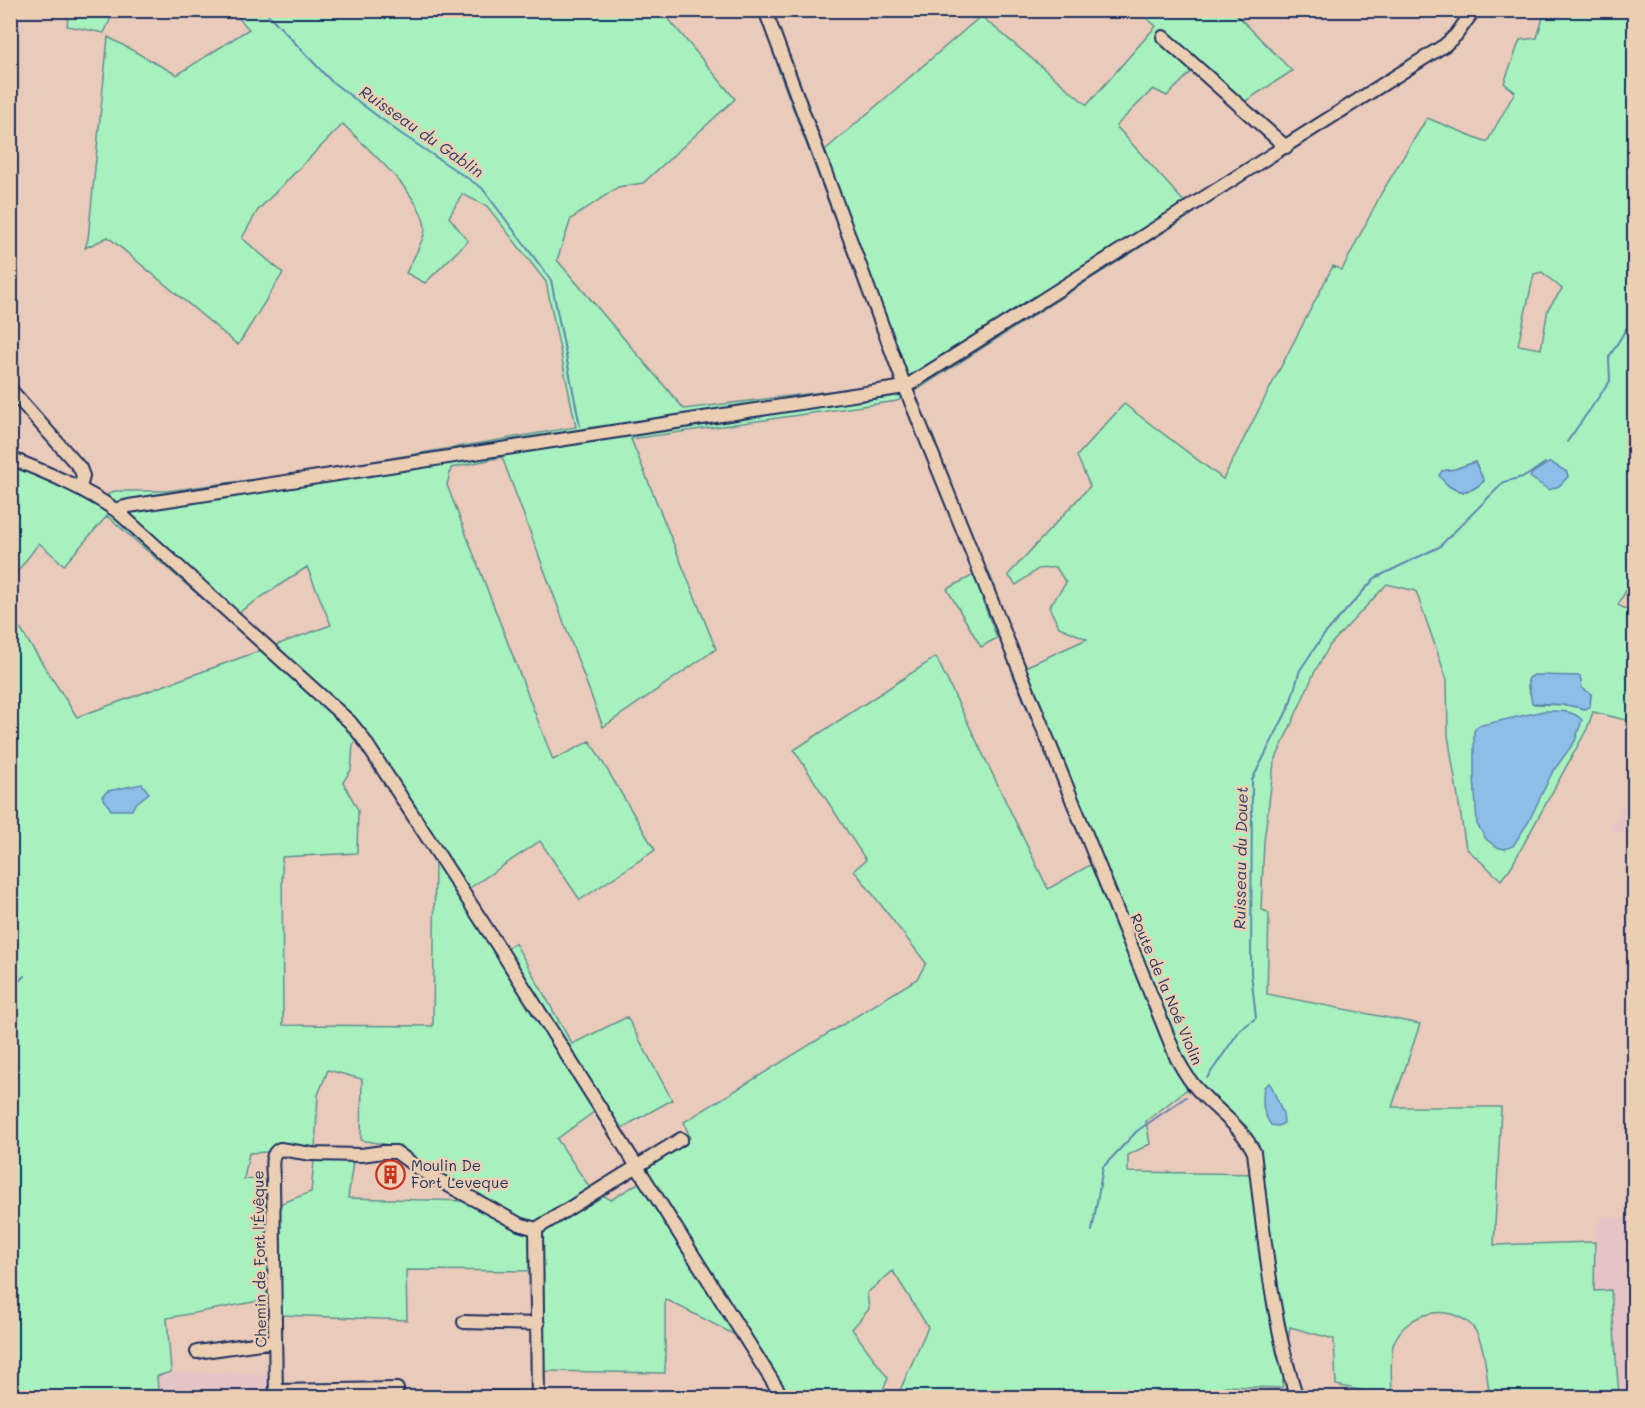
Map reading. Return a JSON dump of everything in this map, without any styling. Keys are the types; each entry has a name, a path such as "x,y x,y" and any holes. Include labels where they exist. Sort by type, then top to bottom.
{"street":[{"name":"Route de la Noé Violin","path":"765,10 905,387 1177,1059 1185,1075 1197,1090 1236,1125 1247,1138 1254,1152 1277,1318 1288,1370 1297,1398"},
{"path":"117,511 129,506 905,387 1420,61 1456,35 1474,10"},
{"path":"1163,37 1286,147"},
{"path":"10,389 80,468 83,476 80,488"},
{"path":"10,458 80,488 117,511 350,722 498,946 783,1398"},
{"path":"538,1398 536,1229 681,1139"},
{"name":"Chemin de Fort l'Évêque","path":"276,1394 273,1156 275,1151 280,1149 312,1154 351,1155 396,1152 422,1171 519,1224 536,1229"},
{"path":"464,1322 538,1324"},
{"path":"197,1352 275,1341"},
{"path":"276,1394 397,1389"},
{"path":"490,1398 514,1398"}],"shaded area":[{"path":"1634,788 1634,835 1610,830"},
{"path":"1599,1216 1634,1219 1634,1397 1619,1397 1611,1290 1594,1291 1595,1242"},
{"path":"171,1372 269,1373 270,1397 126,1398 132,1393 158,1391 157,1376"}],"green space":[{"path":"69,10 114,11 104,33 67,26"},
{"path":"232,11 662,11 735,99 643,183 618,187 571,219 557,260 684,409 897,383 777,66 790,56 825,150 981,16 1087,105 1156,26 1138,11 1233,11 1292,71 1235,108 1194,69 1167,96 1153,89 1116,126 1194,213 897,401 631,439 716,649 603,727 502,457 451,468 447,485 553,760 590,741 655,850 580,900 540,841 468,889 363,731 353,745 351,770 343,782 358,810 357,853 282,857 283,1025 433,1026 435,859 496,955 515,943 572,1044 627,1017 672,1100 618,1130 602,1106 557,1139 590,1188 611,1200 650,1176 646,1169 690,1138 684,1122 917,979 926,963 854,870 866,860 794,750 936,657 1048,889 1092,864 1012,673 1087,639 1059,627 1049,607 1066,583 1056,567 1038,569 1016,585 1008,575 1090,486 1077,456 1124,404 1223,479 1333,266 1342,270 1382,192 1427,118 1487,142 1515,92 1504,83 1520,40 1537,38 1545,11 1634,11 1634,576 1618,605 1634,613 1634,722 1593,712 1587,729 1511,867 1501,880 1466,848 1448,735 1447,680 1416,591 1387,584 1330,645 1315,671 1274,763 1264,841 1261,909 1269,913 1267,994 1420,1024 1392,1107 1501,1107 1494,1245 1595,1242 1594,1291 1611,1290 1619,1397 1490,1397 1483,1350 1477,1333 1463,1319 1452,1314 1441,1313 1418,1317 1408,1323 1394,1342 1391,1361 1392,1397 1336,1385 1334,1339 1290,1327 1282,1388 1225,1386 1224,1398 897,1397 928,1327 893,1271 867,1293 869,1309 852,1329 888,1378 880,1397 676,1397 786,1393 755,1345 665,1299 665,1373 544,1371 542,1271 406,1270 407,1320 282,1315 281,1297 167,1318 171,1372 157,1376 158,1391 132,1393 126,1397 11,1397 10,613 77,717 331,625 307,567 242,610 230,622 107,516 64,565 39,543 11,580 11,464 35,472 92,504 114,491 167,491 302,473 576,427 546,282 487,206 462,194 449,217 468,241 425,283 406,273 424,234 422,217 405,188 343,124 258,210 242,238 283,273 238,345 108,237 85,248 88,239 108,37 177,75 249,29","holes":["1542,272 1562,289 1548,309 1541,349 1518,345 1534,274","1475,462 1484,481 1470,491 1459,492 1450,485 1442,471","1580,676 1582,688 1591,694 1590,706 1585,709 1567,705 1534,704 1528,681","328,1070 362,1079 361,1140 400,1147 468,1201 348,1198 353,1161 314,1161 311,1192 280,1204 266,1203 267,1180 244,1179 249,1153 267,1152 279,1142 315,1149 318,1095","1198,1081 1247,1127 1260,1148 1263,1174 1128,1172 1128,1155 1150,1144 1146,1121"]},
{"path":"987,568 996,589 982,599 997,638 981,647 947,589"}],"water":[{"path":"1475,462 1484,481 1472,489 1460,491 1454,489 1439,475 1442,471"},
{"path":"1550,462 1567,472 1568,477 1559,486 1549,490 1530,477 1532,473"},
{"path":"1534,675 1580,676 1582,688 1591,694 1590,706 1585,709 1567,705 1532,703 1528,681"},
{"path":"1543,711 1569,712 1578,716 1582,720 1575,741 1552,773 1529,821 1513,846 1505,849 1496,847 1486,839 1477,824 1474,731 1478,726"},
{"path":"142,784 149,793 135,804 132,810 111,810 102,796 108,791"},
{"path":"1269,1083 1283,1114 1284,1123 1278,1126 1271,1125 1264,1111 1264,1087"}],"waterway":[{"name":"Ruisseau du Gablin","path":"264,10 331,81 400,133 482,188 551,280 580,426"},
{"name":"Ruisseau du Douet","path":"1567,442 1610,381 1609,357 1634,316"},
{"name":"Ruisseau du Douet","path":"1207,1078 1240,1030 1256,1018 1251,973 1252,780 1289,707 1300,670 1323,636 1375,578 1439,547 1504,482 1526,476 1545,463"},
{"path":"10,990 24,976"},
{"name":"Ruisseau du Douet","path":"1092,1231 1103,1167 1137,1131 1186,1097"}],"place":[{"name":"Moulin De Fort Leveque","path":"390,1174"}]}
